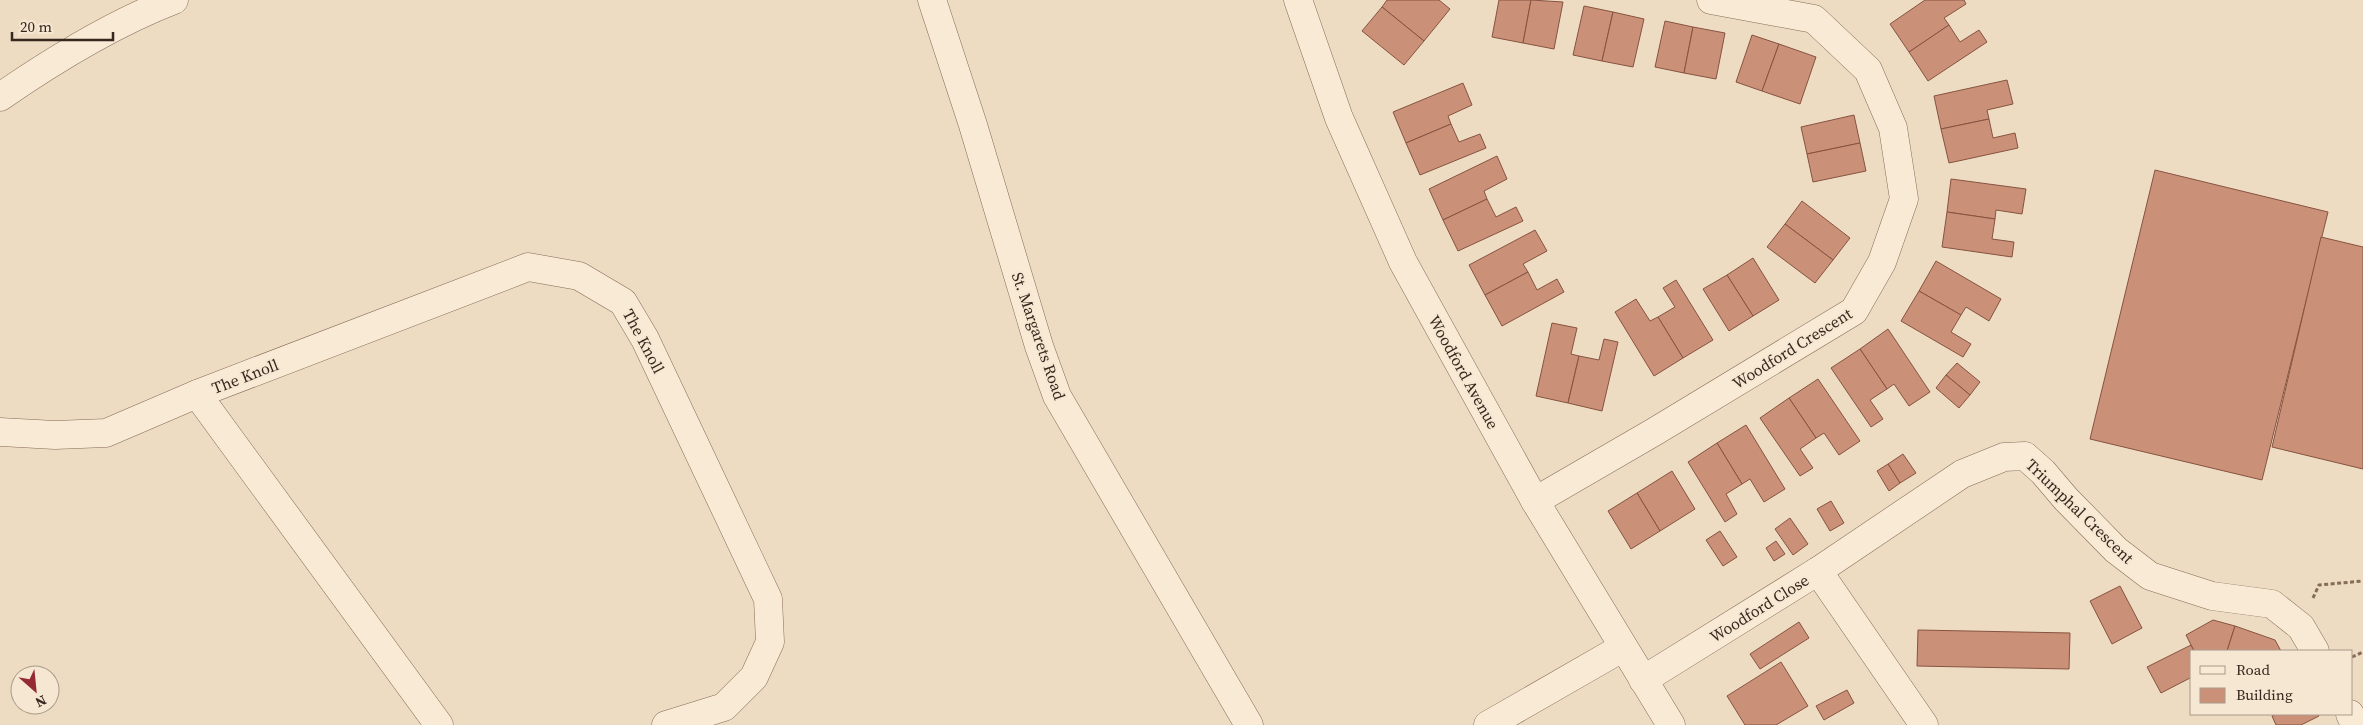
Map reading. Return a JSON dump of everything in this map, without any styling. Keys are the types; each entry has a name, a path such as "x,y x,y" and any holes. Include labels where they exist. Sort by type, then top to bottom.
{"street":[{"path":"0,97 59,56 145,11 174,0"},
{"name":"St. Margarets Road","path":"932,0 973,125 1039,346 1057,396 1249,725"},
{"name":"Woodford Avenue","path":"1298,0 1339,118 1403,262 1535,501 1622,648 1671,725"},
{"name":"Woodford Crescent","path":"1535,501 1662,428 1854,311 1882,262 1904,199 1893,128 1868,70 1814,19 1711,0"},
{"name":"The Knoll","path":"0,432 55,435 106,433 197,394 528,267 579,276 623,302 645,339 768,599 770,642 754,677 724,707 666,725"},
{"name":"The Knoll","path":"197,394 439,725"},
{"name":"Triumphal Crescent","path":"1818,572 1962,474 2004,457 2026,456 2116,550 2150,576 2212,596 2272,604 2301,627 2315,650"},
{"name":"Woodford Close","path":"1643,680 1818,572 1924,725"},
{"path":"1488,725 1622,648"}],"path":[{"path":"2301,627 2319,585 2363,581"}],"building":[{"path":"1387,0 1439,0 1450,9 1424,41 1382,7"},
{"path":"1499,0 1531,0 1523,43 1492,37"},
{"path":"1531,0 1563,2 1554,49 1523,43"},
{"path":"1925,0 1964,0 1966,4 1944,18 1949,25 1909,52 1890,24"},
{"path":"1584,6 1613,12 1602,61 1573,55"},
{"path":"1382,7 1424,41 1404,65 1362,31"},
{"path":"1613,12 1644,19 1633,67 1602,61"},
{"path":"1665,21 1693,27 1684,73 1655,67"},
{"path":"1949,25 1960,42 1979,30 1987,42 1928,81 1909,52"},
{"path":"1693,27 1725,33 1716,79 1684,73"},
{"path":"1752,35 1779,44 1762,91 1736,82"},
{"path":"1779,44 1816,57 1800,104 1762,91"},
{"path":"2007,80 2013,104 1987,110 1989,119 1941,129 1934,96"},
{"path":"1463,83 1472,105 1448,116 1451,124 1406,143 1393,112"},
{"path":"1854,115 1860,143 1807,154 1801,127"},
{"path":"1989,119 1993,138 2015,133 2018,148 1949,163 1941,129"},
{"path":"1451,124 1459,142 1480,134 1486,148 1420,175 1406,143"},
{"path":"1860,143 1866,171 1813,182 1807,154"},
{"path":"1497,156 1507,179 1484,191 1487,199 1443,220 1429,189"},
{"path":"2155,170 2328,212 2262,480 2090,439"},
{"path":"1951,179 2026,189 2022,214 1996,210 1995,219 1947,212"},
{"path":"1487,199 1496,217 1516,207 1523,221 1458,251 1443,220"},
{"path":"1802,201 1850,238 1833,260 1785,224"},
{"path":"1947,212 1995,219 1992,239 2014,242 2012,257 1942,247"},
{"path":"1785,224 1833,260 1815,283 1767,247"},
{"path":"1535,230 1547,251 1523,264 1528,272 1485,295 1469,265"},
{"path":"2321,237 2363,247 2363,469 2272,447"},
{"path":"1753,258 1779,300 1753,316 1727,275"},
{"path":"1936,261 2001,299 1989,321 1966,307 1961,315 1919,291"},
{"path":"1528,272 1537,290 1557,279 1564,292 1502,326 1485,295"},
{"path":"1727,275 1753,316 1729,331 1703,289"},
{"path":"1676,280 1713,340 1683,358 1658,317 1675,307 1663,288"},
{"path":"1919,291 1961,315 1951,332 1971,344 1963,357 1901,321"},
{"path":"1636,299 1650,321 1658,317 1683,358 1654,376 1615,312"},
{"path":"1552,323 1577,328 1571,354 1579,356 1568,403 1536,396"},
{"path":"1888,329 1930,392 1909,406 1894,384 1887,389 1860,349"},
{"path":"1604,339 1618,342 1602,411 1568,403 1579,356 1599,360"},
{"path":"1860,349 1887,389 1870,400 1883,419 1871,427 1831,368"},
{"path":"1957,363 1980,382 1970,395 1946,375"},
{"path":"1946,375 1970,395 1959,408 1936,388"},
{"path":"1818,379 1860,441 1839,455 1824,433 1816,438 1789,398"},
{"path":"1789,398 1816,438 1800,449 1813,468 1800,476 1760,418"},
{"path":"1746,425 1785,489 1764,502 1750,479 1742,484 1717,443"},
{"path":"1717,443 1742,484 1726,494 1737,514 1725,522 1688,462"},
{"path":"1903,454 1916,473 1900,483 1888,464"},
{"path":"1888,464 1900,483 1889,491 1877,471"},
{"path":"1672,471 1695,509 1660,531 1637,493"},
{"path":"1637,493 1660,531 1631,549 1608,511"},
{"path":"1831,501 1844,523 1830,531 1817,509"},
{"path":"1790,518 1808,544 1793,555 1775,529"},
{"path":"1720,531 1737,557 1723,566 1706,540"},
{"path":"1776,541 1785,554 1774,561 1766,548"},
{"path":"2120,586 2142,628 2112,644 2090,601"},
{"path":"2213,620 2235,626 2227,650 2194,650 2186,635"},
{"path":"1799,622 1809,638 1760,669 1750,654"},
{"path":"2235,626 2275,640 2280,650 2227,650"},
{"path":"1918,630 2070,633 2069,669 1917,666"},
{"path":"2191,645 2194,650 2190,650 2190,678 2161,693 2147,667"},
{"path":"1781,662 1808,706 1776,725 1745,725 1727,696"},
{"path":"1847,690 1854,703 1824,720 1816,706"},
{"path":"2272,716 2319,716 2301,725 2276,725"}]}
